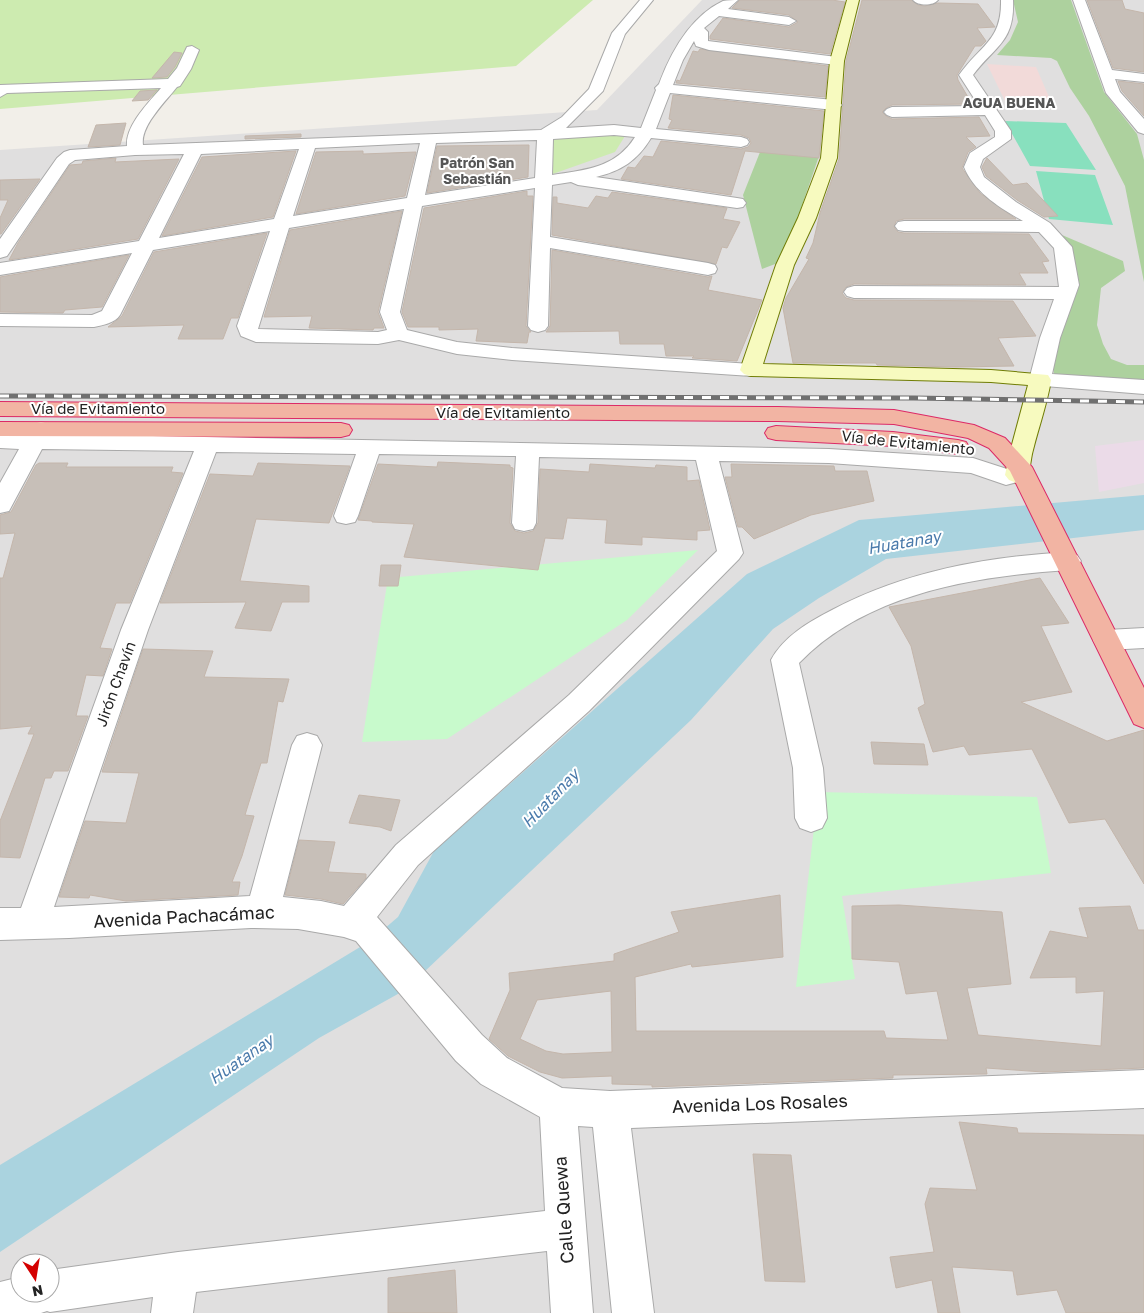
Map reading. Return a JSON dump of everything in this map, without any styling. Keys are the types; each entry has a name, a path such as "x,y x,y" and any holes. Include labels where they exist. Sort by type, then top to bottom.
{"highway":[{"name":"Vía de Evitamiento","path":"0,409 768,414 894,417 974,432 997,444 1037,499 1144,716"},
{"name":"Vía de Evitamiento","path":"0,429 38,435 620,430 798,433 939,444 982,451 996,456 1018,471"}],"main road":[{"path":"854,0 837,61 829,158 807,218 784,265 751,370 991,376 1040,380 1038,401 1020,454 1018,471"}],"street":[{"path":"545,135 567,120 596,91 618,33 647,0"},
{"path":"0,269 282,222 544,182 597,171 625,159 646,132 662,88 680,52 696,29 732,0"},
{"path":"919,0 932,0"},
{"path":"1007,0 1009,14 1005,30 972,64 966,75 1004,130 1003,139 976,156 972,167 977,179 1010,206 1044,227 1063,247 1068,285 1050,338 1040,380 1144,387"},
{"path":"1079,0 1113,94 1144,129"},
{"path":"718,12 789,22"},
{"path":"696,29 701,32 701,43 709,46 837,61"},
{"path":"135,150 134,140 144,118 175,83 176,78 184,70 192,50"},
{"path":"1107,74 1144,78"},
{"path":"0,93 3,89 175,83"},
{"path":"662,88 834,106"},
{"path":"892,112 990,110"},
{"path":"0,252 63,161 70,155 135,150 545,135 584,131 646,132 741,142"},
{"path":"538,326 545,135"},
{"path":"399,334 390,312 428,138"},
{"path":"309,143 247,326 248,332 256,336 378,338 399,334 457,348 512,354 751,370"},
{"path":"0,320 94,321 110,315 195,149"},
{"path":"564,178 738,203"},
{"path":"904,226 1044,227"},
{"path":"540,241 708,268"},
{"path":"854,292 1066,293"},
{"path":"0,442 38,435 207,446 370,446 838,457 973,466 1006,477 1018,471"},
{"path":"0,505 38,435"},
{"name":"Jirón Chavín","path":"16,924 118,678 172,532 192,487 207,446"},
{"path":"346,516 370,446"},
{"path":"524,523 528,449"},
{"path":"359,926 407,855 579,703 730,554 706,454"},
{"path":"810,818 808,768 785,660 811,635 882,596 924,582 1065,556"},
{"path":"1106,640 1144,638"},
{"path":"263,911 307,745"},
{"name":"Avenida Pachacámac","path":"16,924 263,911 304,914 359,926"},
{"name":"Avenida Los Rosales","path":"359,926 422,991 469,1048 494,1071 558,1106 610,1110 1144,1089"},
{"name":"Calle Quewa","path":"558,1106 572,1313"},
{"path":"610,1110 633,1313"},
{"path":"60,1290 565,1229"},
{"path":"172,1313 178,1274"}],"shaded area":[{"path":"702,0 1144,0 1144,1313 0,1313 0,150 597,110"},
{"path":"987,64 1036,67 1052,104 1005,101"},
{"path":"1144,440 1144,483 1099,492 1095,446"}],"green space":[{"path":"0,0 593,0 516,66 0,109"},
{"path":"1013,0 1071,0 1104,92 1137,134 1144,160 1144,282 1125,186 1089,116 1070,88 1057,61 1051,58 997,55 1010,40 1018,22"},
{"path":"1005,121 1066,123 1096,170 1030,166"},
{"path":"549,136 625,136 615,152 547,176"},
{"path":"762,147 819,156 783,261 762,269 743,195"},
{"path":"1036,171 1095,175 1113,225 1049,219"},
{"path":"1062,235 1123,261 1125,271 1101,288 1097,325 1103,344 1111,359 1127,365 1144,365 1144,382 1070,377 1054,374 1052,358 1070,247"},
{"path":"698,550 627,620 447,739 362,742 388,578"},
{"path":"818,792 1037,797 1051,873 842,896 855,979 796,987"}],"water":[{"name":"Huatanay","path":"1144,495 1144,530 886,559 819,598 773,629 691,720 405,990 319,1038 0,1252 0,1165 370,941 398,917 434,851 747,574 859,520"}],"building":[{"path":"740,0 832,0 845,2 830,54 710,39 710,36 723,18 789,27 798,22 789,15 732,8"},
{"path":"862,0 911,0 918,5 925,6 938,3 978,4 995,27 977,28 986,41 981,46 975,46 957,75 972,104 892,105 882,112 892,119 979,117 990,136 966,137 976,147 968,152 962,168 980,193 1016,219 904,219 896,221 894,227 898,232 904,233 1029,234 1049,261 1042,262 1048,273 1019,273 1026,285 854,284 846,287 842,293 846,298 854,300 1013,301 1036,336 998,338 1014,366 956,367 877,365 876,363 793,363 783,308 786,298 809,259 806,258 813,243 820,213 839,159 846,61"},
{"path":"1087,0 1122,0 1125,9 1144,13 1144,72 1113,68"},
{"path":"700,49 828,66 825,97 676,83 677,80 680,81 693,51 698,52"},
{"path":"174,52 182,53 167,77 152,78"},
{"path":"1118,81 1144,84 1144,116 1122,91"},
{"path":"157,90 148,100 132,101 140,91"},
{"path":"673,95 824,111 819,158 745,151 731,195 621,179 628,167 635,168 644,156 653,157 661,141 741,149 748,147 751,143 749,138 741,135 668,128 672,120 669,119"},
{"path":"126,123 120,145 88,147 96,125"},
{"path":"301,134 301,137 245,139 245,136"},
{"path":"529,145 528,177 427,193 437,146"},
{"path":"296,151 273,217 162,236 202,157"},
{"path":"363,151 363,154 416,152 405,196 296,214 316,152"},
{"path":"116,158 115,162 179,159 138,239 9,260 18,243 70,165 82,164 83,161"},
{"path":"987,158 1013,185 1027,183 1058,216 1044,217 1017,200 986,176 982,167"},
{"path":"40,179 0,234 0,218 8,200 0,200 0,180"},
{"path":"527,191 527,196 533,196 526,326 531,332 529,332 527,343 476,341 478,329 439,330 439,327 408,327 402,312 424,208"},
{"path":"612,192 727,208 723,219 740,222 727,248 722,247 716,264 552,235 553,197 557,197 557,203 588,208 596,196 608,198"},
{"path":"402,211 378,312 384,328 374,328 373,330 309,328 312,316 264,317 290,230"},
{"path":"267,233 238,318 231,318 223,339 178,339 184,325 108,327 122,316 154,252"},
{"path":"552,250 708,277 712,276 708,290 762,300 737,361 692,358 694,356 666,356 664,344 620,344 619,331 546,332 550,326"},
{"path":"129,255 102,307 65,310 63,313 0,312 0,277"},
{"path":"438,462 510,465 513,468 510,523 515,531 524,533 533,531 538,523 540,469 589,472 590,464 655,468 656,465 687,467 687,481 699,480 710,530 697,531 697,540 642,537 642,545 605,543 607,520 567,518 563,539 545,538 538,570 404,557 414,524 358,520 378,464 437,467"},
{"path":"39,463 68,463 66,467 173,467 171,472 183,473 130,603 116,603 100,648 112,649 103,676 86,675 76,716 88,716 68,771 54,771 51,778 45,778 20,858 0,857 0,821 34,734 28,734 32,726 0,729 0,578 3,578 15,533 0,534 0,515 11,512 36,465"},
{"path":"258,463 350,466 329,523 256,519 240,581 309,586 309,602 282,602 271,631 235,628 246,602 160,603 210,474 253,476"},
{"path":"731,464 834,466 835,471 867,471 874,501 811,515 754,539 742,527 738,527 725,477 732,477"},
{"path":"381,565 401,565 398,586 379,586"},
{"path":"1040,578 1069,623 1041,626 1072,692 1021,702 1107,741 1144,730 1144,884 1105,819 1069,823 1032,749 969,755 964,746 933,752 918,708 925,704 911,646 889,607"},
{"path":"143,649 213,651 204,677 289,679 283,702 278,701 267,763 261,763 245,815 254,816 232,882 240,882 238,895 126,901 90,895 89,898 59,897 85,821 126,823 139,773 102,772"},
{"path":"871,742 924,744 928,765 874,764"},
{"path":"359,795 400,800 391,831 380,827 349,823"},
{"path":"299,840 335,842 328,872 366,874 366,878 343,904 321,899 285,895"},
{"path":"780,895 783,957 692,967 691,964 635,977 636,1031 884,1031 886,1038 948,1040 937,991 906,994 899,962 852,959 852,906 899,905 1002,912 1011,984 967,988 978,1035 1101,1046 1104,991 1076,993 1076,977 1030,978 1050,931 1088,938 1079,908 1130,906 1138,930 1144,930 1144,1068 1043,1072 986,1068 987,1074 893,1075 893,1078 652,1087 652,1085 612,1084 612,1076 562,1078 540,1072 508,1056 489,1039 510,990 509,973 614,961 614,954 679,932 671,912","holes":["611,991 612,1052 563,1054 546,1051 520,1039 537,1000"]},
{"path":"959,1122 1017,1128 1018,1133 1144,1135 1144,1313 1066,1313 1057,1290 1017,1295 1013,1271 952,1267 960,1313 938,1313 932,1280 896,1288 890,1257 934,1252 925,1204 930,1188 977,1190"},
{"path":"753,1154 791,1155 805,1282 765,1281"},
{"path":"455,1270 457,1313 388,1313 388,1278"}],"railway":[{"path":"0,396 914,398 1144,402"}],"district":[{"name":"AGUA BUENA","path":"1009,103"},
{"name":"Patrón San Sebastián","path":"477,172"}]}
